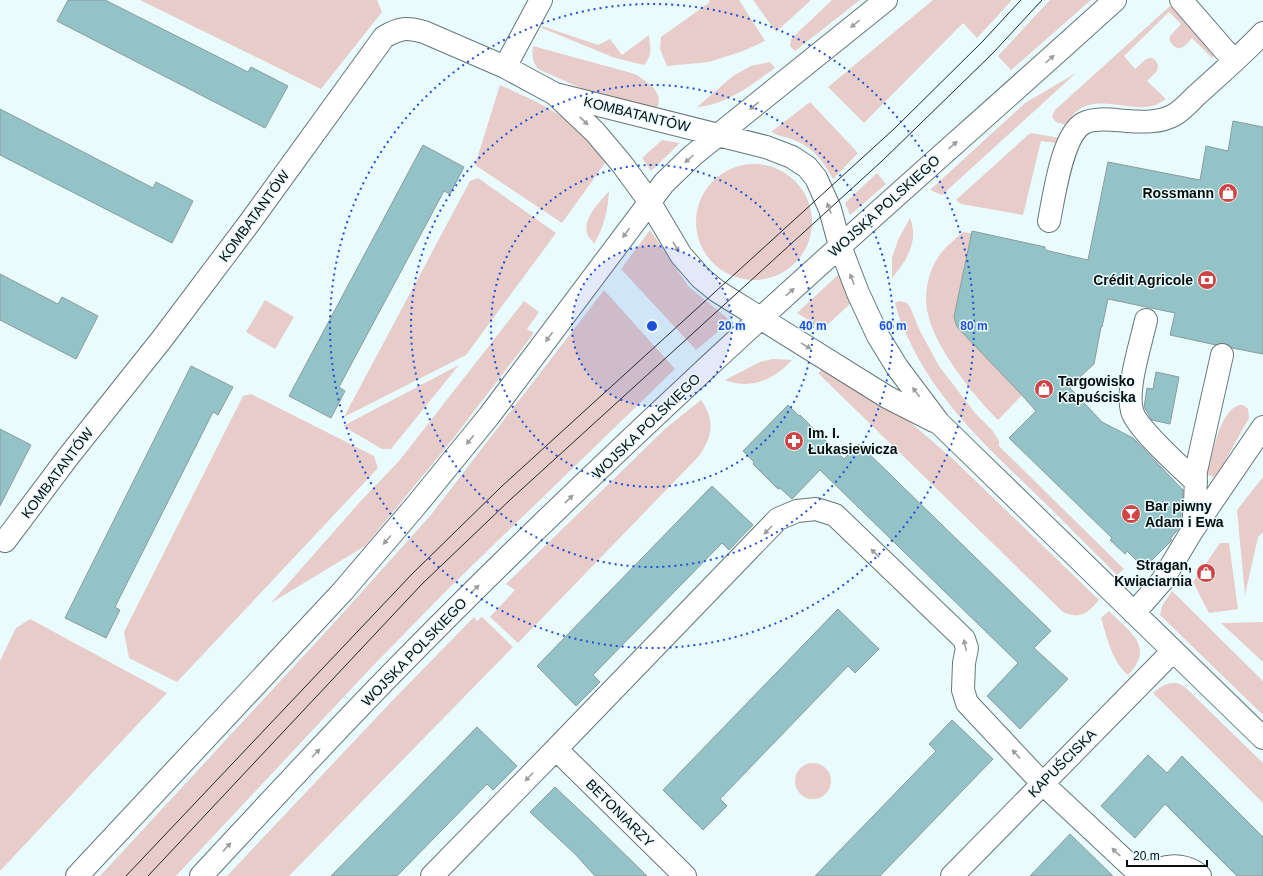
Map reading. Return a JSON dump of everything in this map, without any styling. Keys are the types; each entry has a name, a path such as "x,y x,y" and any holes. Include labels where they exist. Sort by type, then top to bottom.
{"street":[{"path":"505,67 542,0"},
{"path":"77,876 337,597 418,503 489,416 664,183 719,134 886,0"},
{"name":"WOJSKA POLSKIEGO","path":"200,876 379,687 485,579 761,318 1115,0"},
{"path":"1181,0 1234,61"},
{"name":"KOMBATANTÓW","path":"5,534 166,333 250,222 384,37 397,29 411,28 424,32 505,67 555,94 766,147 792,158 807,167 816,178 830,209 840,246 858,293 878,336 897,367 939,423"},
{"path":"1049,221 1063,159 1068,144 1074,132 1083,124 1094,120 1142,122 1160,120 1174,115 1263,33"},
{"name":"KOMBATANTÓW","path":"555,94 595,132 622,164 650,201 681,255 701,278 717,291 887,396 939,423"},
{"path":"1146,320 1130,391 1132,412 1144,431 1196,482"},
{"path":"1192,531 1195,508 1196,471 1222,355"},
{"path":"939,423 1263,738"},
{"path":"1134,613 1162,581 1192,531 1263,427"},
{"path":"432,876 778,519 797,511 816,509 835,515 964,639 967,648 964,664 963,690 967,702 1042,783 1133,868 1142,872 1151,872 1168,867 1185,867 1196,872 1200,876"},
{"name":"KAPUŚCISKA","path":"952,876 1173,651"},
{"name":"BETONIARZY","path":"556,749 685,876"}],"shaded area":[{"path":"140,0 377,0 382,12 321,89"},
{"path":"709,0 739,0 765,41 743,51 709,62 667,66 660,49 661,37 710,2"},
{"path":"753,0 811,0 776,32"},
{"path":"832,0 860,0 795,51 790,46 791,39"},
{"path":"933,0 1012,0 977,38 963,23 864,123 828,87"},
{"path":"1050,0 1091,0 1011,70 998,56"},
{"path":"1170,6 1174,7 1215,53 1212,58 1192,38 1181,48 1176,47 1170,42 1170,36 1181,24 1169,12 1124,56 1135,69 1148,58 1156,60 1158,65 1157,71 1147,81 1166,99 1154,106 1142,107 1111,104 1091,105 1081,108 1073,115 1066,125 1056,122 1052,117 1055,110"},
{"path":"542,26 598,45 610,39 622,55 649,35 650,55 644,65 615,58 542,28"},
{"path":"533,46 635,74 649,84 656,92 659,102 657,108 585,90 538,69 533,58"},
{"path":"770,62 775,68 739,93 719,102 697,107 733,76 751,66"},
{"path":"1076,73 942,195 930,190 1025,103"},
{"path":"500,85 560,115 586,136 605,163 562,223 475,165"},
{"path":"810,102 858,153 833,179 822,161 807,147 794,140 771,132"},
{"path":"1031,133 1060,138 1056,143 1041,141 1023,215 961,204 956,200 1028,135"},
{"path":"662,140 680,143 651,171 642,158"},
{"path":"754,164 765,165 776,169 795,181 807,200 811,211 811,233 807,244 795,263 776,275 765,279 754,280 743,279 732,275 713,263 701,244 697,233 696,222 697,211 701,200 713,181 732,169 743,165"},
{"path":"877,173 886,184 850,215 845,203"},
{"path":"478,178 556,233 466,355 344,417 470,181"},
{"path":"609,191 605,218 594,244 588,236 587,223 592,211"},
{"path":"910,218 913,235 910,250 907,257 892,278 892,258 898,240"},
{"path":"650,230 689,287 731,321 696,350 621,269"},
{"path":"963,232 974,234 970,238 954,317 957,327 1022,395 998,420 967,385 947,356 932,327 928,314 926,292 929,276 939,256"},
{"path":"840,273 853,301 823,329 797,313"},
{"path":"604,290 675,369 445,592 368,671 176,876 100,876 333,624 430,516"},
{"path":"265,300 294,317 275,349 246,332"},
{"path":"524,301 539,312 527,329 534,333 452,440 365,546 271,603 359,503 399,461"},
{"path":"900,301 907,303 910,307 919,329 939,366 975,413 992,430 999,441 999,446 1124,569 1117,575 989,449 953,409 936,387 909,340 895,303"},
{"path":"773,359 792,360 778,373 762,381 744,384 725,380 760,362"},
{"path":"459,365 391,449 382,449 343,426"},
{"path":"823,368 902,416 917,428 954,460 1099,600 1083,614 1074,615 1063,612 818,373"},
{"path":"251,394 374,456 378,468 177,682 129,658 124,632 243,396"},
{"path":"701,400 709,414 710,428 707,442 699,456 518,643 490,617 515,590 506,584 666,428"},
{"path":"1243,405 1248,409 1249,418 1220,470 1214,477 1208,475 1215,443 1222,423 1227,414 1233,408"},
{"path":"1263,477 1263,532 1258,537 1245,595 1237,510"},
{"path":"1220,543 1229,543 1238,609 1209,613 1193,582"},
{"path":"1172,591 1263,681 1263,715 1160,615 1162,606"},
{"path":"1109,611 1131,633 1140,648 1140,656 1136,665 1128,675 1122,670 1114,656 1101,618"},
{"path":"474,617 477,621 482,617 513,647 289,876 227,876 392,701"},
{"path":"30,619 167,693 0,871 0,661 16,628"},
{"path":"1263,622 1263,662 1221,623"},
{"path":"1177,683 1185,687 1263,763 1263,803 1153,693 1164,685"},
{"path":"817,763 826,768 830,774 830,788 826,794 817,799 809,799 800,794 796,788 795,777 800,768 806,764"}],"building":[{"path":"68,0 105,0 248,72 251,67 288,86 265,128 57,21"},
{"path":"0,109 153,188 156,182 193,201 172,243 0,155"},
{"path":"1233,121 1263,127 1263,354 1232,348 1224,343 1216,345 1170,335 1175,313 1108,299 1094,364 1069,387 1102,422 1133,438 1183,490 1180,527 1170,539 1172,540 1144,568 1127,551 1125,554 1110,540 1112,538 1009,438 1036,411 957,327 954,317 972,231 1045,247 1045,250 1088,260 1108,162 1200,180 1206,146 1228,151"},
{"path":"423,145 464,167 450,194 444,191 339,387 345,391 331,418 289,396"},
{"path":"0,274 58,304 62,297 98,316 76,359 0,320"},
{"path":"191,366 233,387 218,415 213,412 115,607 120,610 106,638 65,618"},
{"path":"1156,372 1179,377 1170,424 1152,420 1144,407 1147,388 1153,389"},
{"path":"788,405 844,459 859,444 1051,631 1034,648 1068,679 1020,729 987,696 1018,663 820,470 792,499 780,488 778,489 753,464 754,462 743,451"},
{"path":"0,429 31,445 0,506"},
{"path":"712,486 753,525 729,550 722,543 593,675 600,682 576,706 537,666"},
{"path":"838,609 879,649 855,673 848,666 720,799 727,806 703,830 663,790"},
{"path":"952,720 993,759 880,876 815,876 936,751 929,744"},
{"path":"477,727 517,766 493,790 487,784 397,876 331,876"},
{"path":"1148,755 1167,773 1182,756 1263,837 1263,876 1237,876 1165,804 1135,838 1101,806"},
{"path":"555,787 647,876 595,876 575,854 530,812"},
{"path":"1070,834 1113,876 1030,876"}],"tram line":[{"path":"126,876 412,574 501,487 895,128 982,42 1021,0"},
{"path":"148,876 422,584 511,499 882,161 993,53 1042,0"}],"place":[{"name":"Rossmann","path":"1228,193"},
{"name":"Crédit Agricole","path":"1207,280"},
{"name":"Targowisko Kapuściska","path":"1044,389"},
{"name":"Im. I. Łukasiewicza","path":"794,441"},
{"name":"Bar piwny Adam i Ewa","path":"1131,514"},
{"name":"Stragan, Kwiaciarnia","path":"1206,573"}]}
